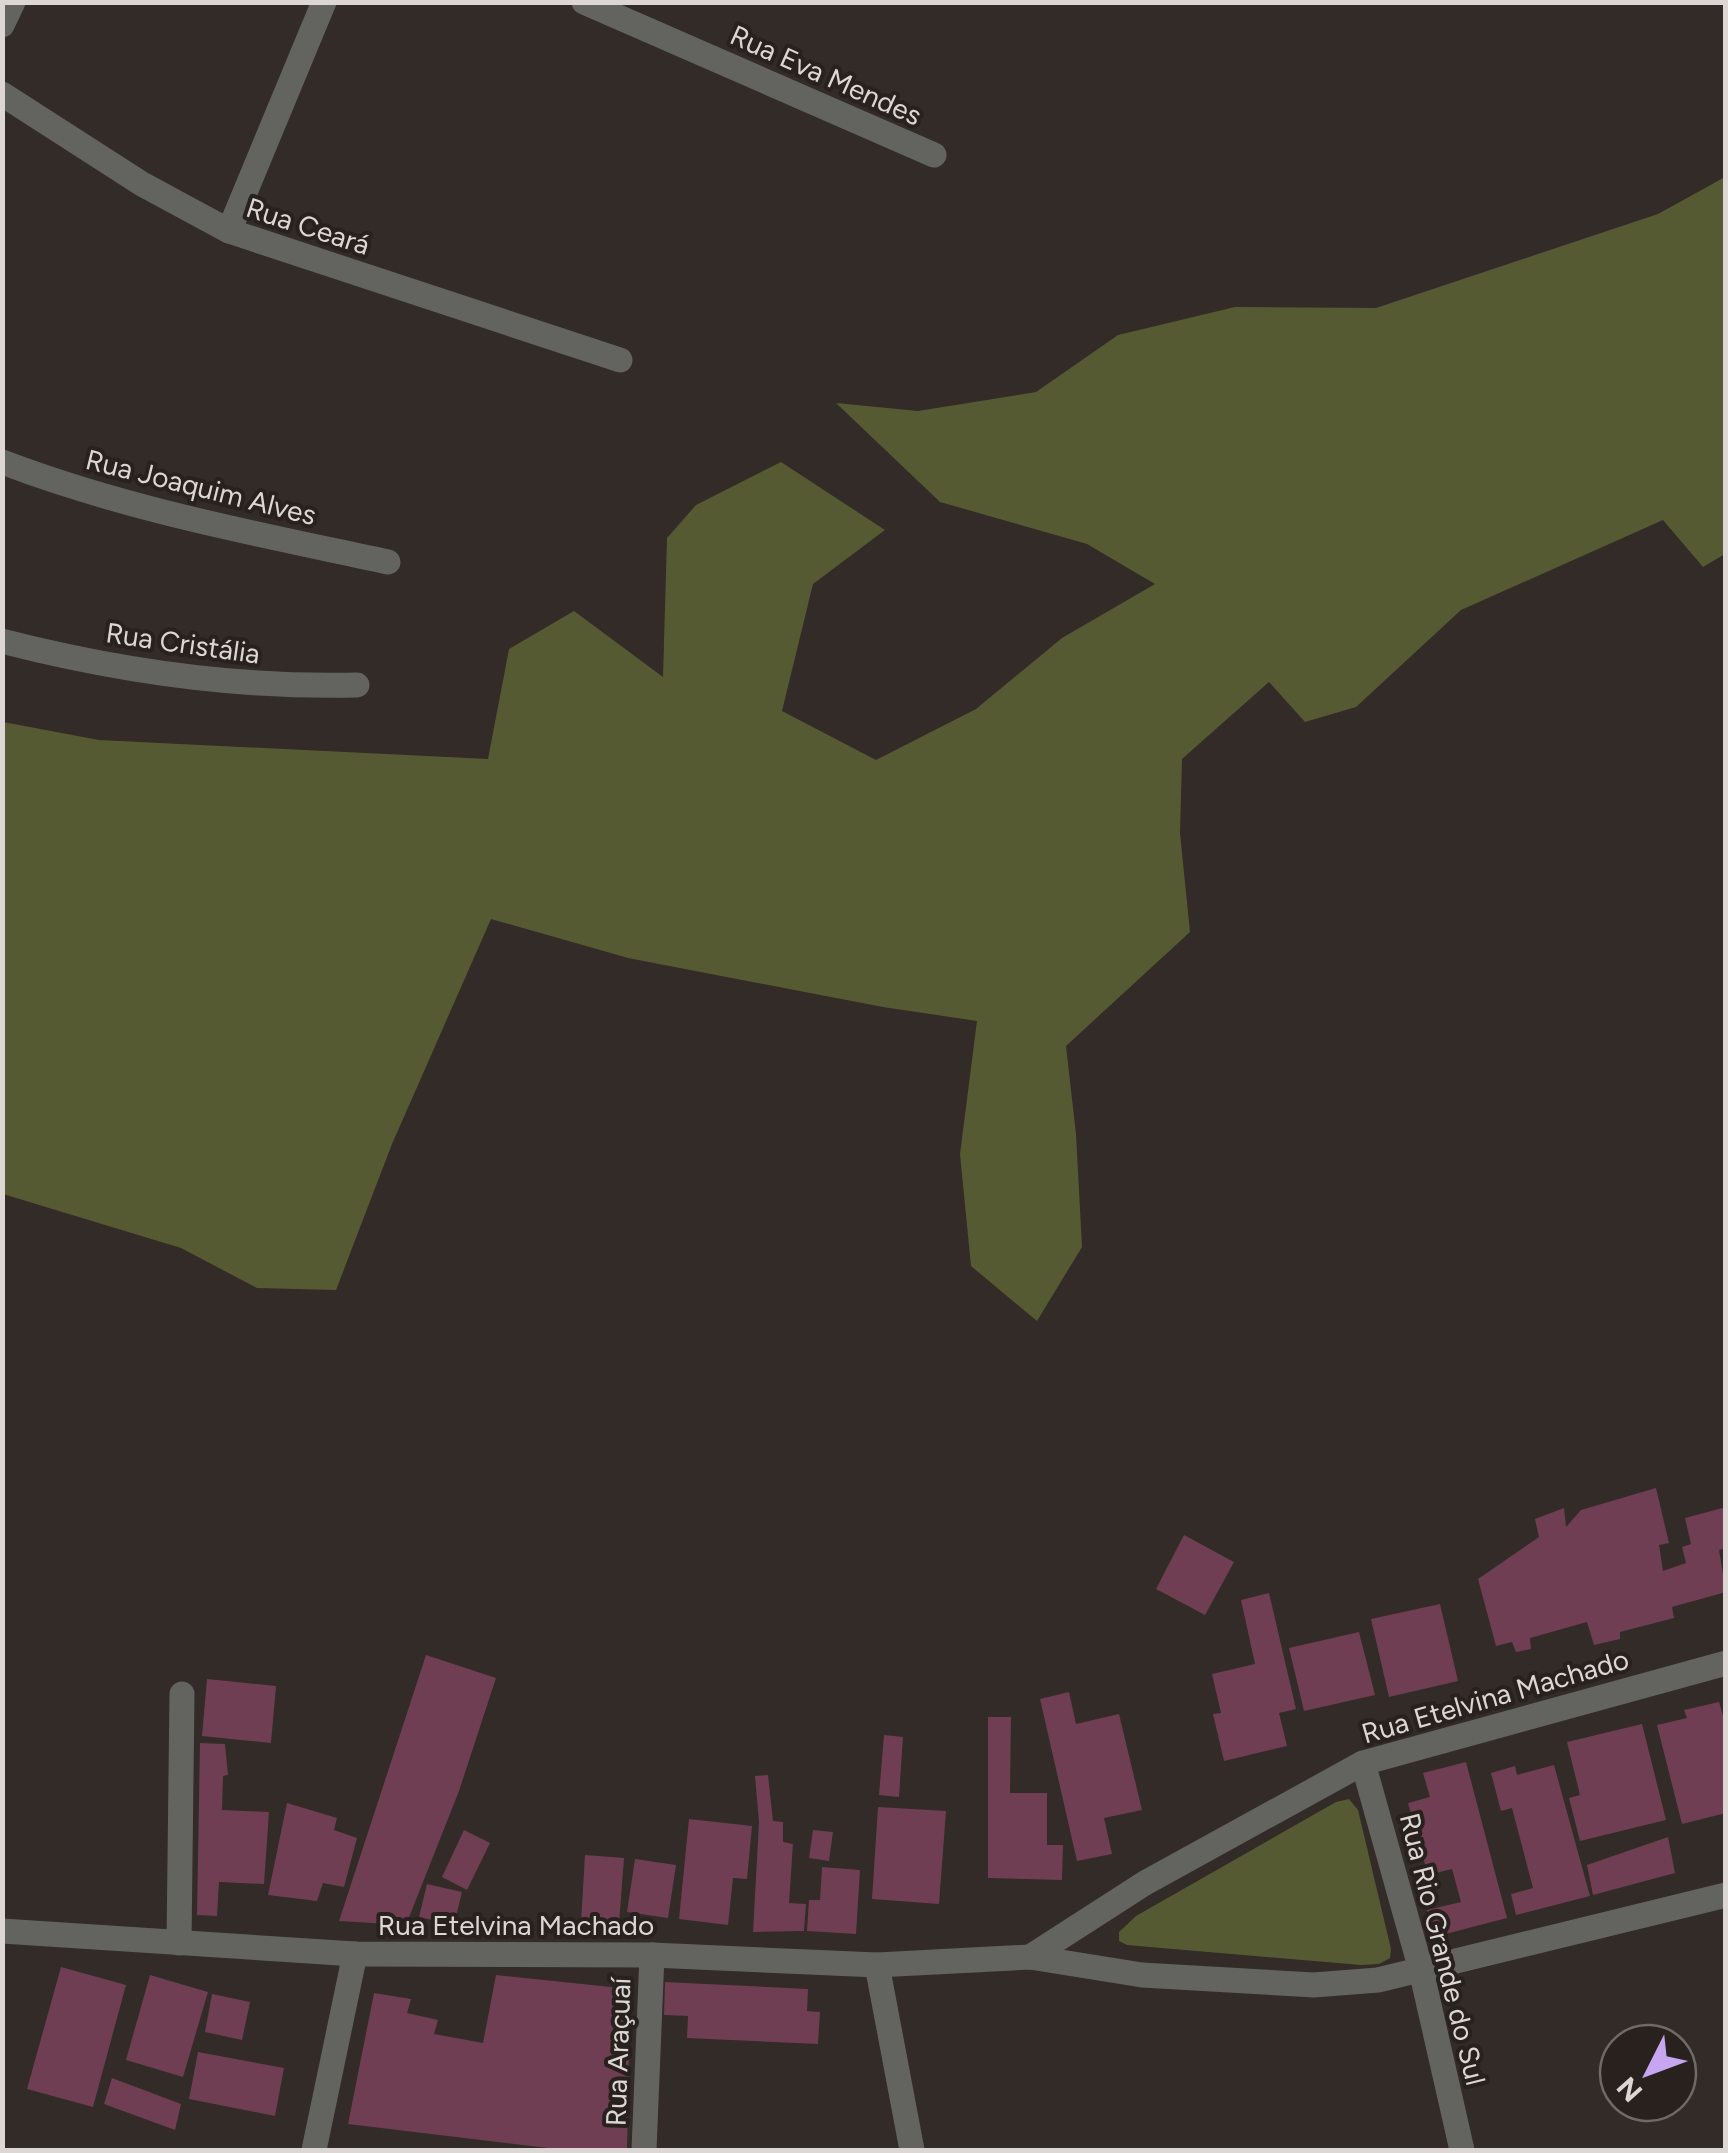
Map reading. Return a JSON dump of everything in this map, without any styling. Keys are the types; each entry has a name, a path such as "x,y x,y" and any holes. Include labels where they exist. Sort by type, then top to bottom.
{"street":[{"path":"2,25 13,2"},
{"path":"229,232 324,2"},
{"name":"Rua Eva Mendes","path":"584,2 637,13 934,155"},
{"name":"Rua Ceará","path":"2,94 142,184 229,232 620,360"},
{"name":"Rua Joaquim Alves","path":"2,462 88,493 163,513 388,562"},
{"name":"Rua Cristália","path":"2,641 99,662 240,684 356,685"},
{"name":"Rua Etelvina Machado","path":"1030,1957 1162,1873 1363,1763 1726,1662"},
{"path":"179,1943 182,1694"},
{"name":"Rua Rio Grande do Sul","path":"1363,1763 1422,1970 1462,2150"},
{"name":"Rua Etelvina Machado","path":"2,1931 354,1954 652,1955 877,1965 1030,1957 1142,1975 1314,1985 1378,1980 1726,1894"},
{"path":"314,2150 354,1954"},
{"name":"Rua Araçuaí","path":"644,2150 652,1955"},
{"path":"877,1965 912,2150"}],"green space":[{"path":"1725,177 1725,554 1703,567 1663,520 1461,610 1356,707 1305,722 1269,682 1182,759 1180,833 1190,932 1066,1046 1082,1247 1037,1321 971,1266 960,1154 977,1021 628,958 491,919 392,1144 336,1290 257,1288 181,1248 3,1194 3,722 99,740 488,759 509,649 574,611 663,677 667,538 696,505 781,462 885,530 813,584 782,711 876,760 976,709 1062,638 1155,584 1087,544 940,502 836,403 918,411 1036,392 1118,335 1235,307 1376,308 1658,214"},
{"path":"1349,1799 1358,1810 1390,1958 1379,1964 1361,1965 1127,1945 1119,1941 1119,1932 1136,1916 1336,1802"}],"building":[{"path":"1656,1488 1669,1543 1659,1545 1663,1571 1686,1563 1682,1547 1691,1544 1685,1518 1726,1507 1726,1548 1719,1550 1726,1592 1672,1607 1674,1618 1620,1632 1620,1639 1594,1645 1587,1622 1530,1638 1531,1649 1516,1652 1512,1642 1496,1646 1478,1579 1539,1537 1535,1519 1564,1508 1566,1527 1581,1510"},
{"path":"1184,1535 1234,1562 1205,1615 1156,1589"},
{"path":"1269,1593 1296,1709 1279,1713 1287,1746 1224,1761 1213,1714 1221,1713 1212,1674 1255,1664 1241,1600"},
{"path":"1440,1604 1458,1681 1389,1697 1371,1619"},
{"path":"1359,1632 1375,1695 1304,1711 1289,1648"},
{"path":"426,1655 496,1678 459,1791 406,1925 339,1921"},
{"path":"207,1679 276,1686 271,1743 202,1736"},
{"path":"1069,1692 1076,1724 1119,1714 1142,1810 1104,1818 1112,1854 1077,1861 1040,1699"},
{"path":"1719,1702 1726,1726 1726,1813 1682,1824 1657,1725 1687,1718 1684,1710"},
{"path":"988,1717 1011,1717 1010,1793 1047,1793 1047,1845 1063,1845 1062,1880 988,1878"},
{"path":"1642,1724 1666,1820 1580,1841 1569,1798 1580,1795 1567,1742"},
{"path":"884,1735 903,1737 899,1797 879,1795"},
{"path":"200,1743 225,1744 228,1775 223,1776 222,1810 269,1812 264,1884 219,1882 217,1916 197,1915"},
{"path":"1466,1762 1507,1918 1434,1937 1427,1910 1461,1902 1452,1869 1428,1875 1408,1803 1430,1797 1423,1773"},
{"path":"1554,1765 1590,1896 1516,1915 1511,1894 1533,1888 1512,1808 1501,1811 1491,1773 1515,1766 1517,1775"},
{"path":"768,1775 773,1821 783,1822 783,1842 793,1844 789,1903 806,1904 804,1931 753,1932 759,1822 755,1776"},
{"path":"287,1803 337,1818 334,1830 357,1838 344,1887 323,1883 317,1901 268,1895"},
{"path":"878,1807 946,1811 939,1904 872,1899"},
{"path":"689,1819 752,1826 747,1879 733,1878 728,1925 679,1919"},
{"path":"464,1830 490,1843 467,1890 442,1877"},
{"path":"813,1830 833,1832 829,1861 809,1858"},
{"path":"1668,1837 1675,1873 1593,1895 1587,1865"},
{"path":"585,1855 624,1858 619,1924 581,1922"},
{"path":"635,1859 676,1865 668,1918 627,1912"},
{"path":"822,1867 860,1870 856,1934 807,1931 809,1900 820,1900"},
{"path":"427,1884 462,1892 454,1925 419,1917"},
{"path":"61,1967 126,1985 93,2107 27,2089"},
{"path":"150,1975 208,1992 183,2077 126,2060"},
{"path":"496,1975 630,1989 627,2150 565,2150 348,2124 374,1993 411,1999 407,2013 438,2020 434,2034 483,2043"},
{"path":"665,1982 808,1989 807,2011 820,2012 818,2044 687,2038 688,2016 664,2015"},
{"path":"212,1994 250,2002 242,2040 205,2032"},
{"path":"198,2052 284,2068 275,2116 189,2099"},
{"path":"112,2078 181,2104 175,2130 104,2104"}]}
